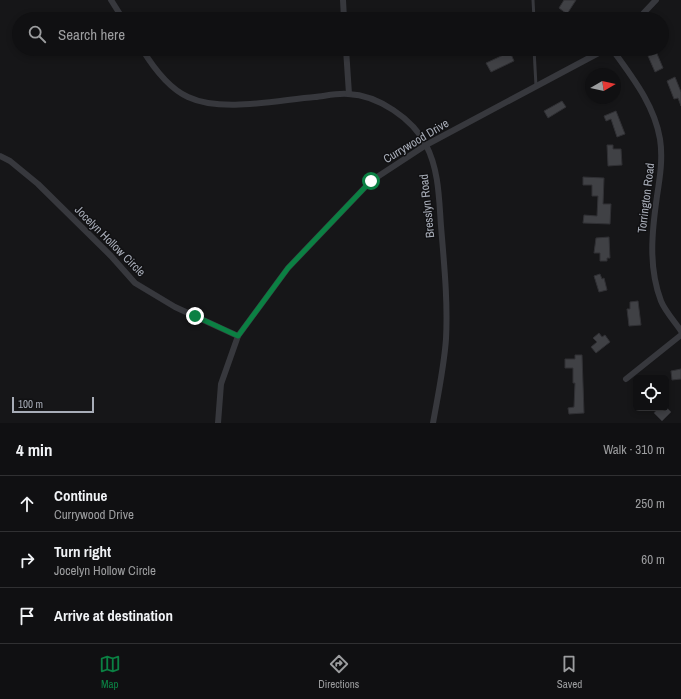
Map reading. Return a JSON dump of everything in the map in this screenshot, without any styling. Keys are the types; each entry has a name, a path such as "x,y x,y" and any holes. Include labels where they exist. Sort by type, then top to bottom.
{"street":[{"path":"111,0 119,12"},
{"path":"343,0 344,12"},
{"path":"645,12 656,0"},
{"name":"Bresslyn Road","path":"147,56 164,79 174,88 187,97 204,103 242,103 348,94 377,101 403,116 414,128 426,145 436,171 439,190 446,317 445,349 433,423"},
{"path":"346,56 348,94"},
{"name":"Currywood Drive","path":"218,423 221,384 238,336 288,268 371,181 426,145 593,56"},
{"name":"Torrington Road","path":"617,56 646,98 656,119 662,164 652,233 652,264 661,302 681,331"},
{"name":"Jocelyn Hollow Circle","path":"0,156 38,184 111,256 135,283 175,307 238,336"},
{"path":"626,379 681,335"}],"lane":[{"path":"533,0 534,12"},
{"path":"534,56 536,86"}],"building":[{"path":"564,0 576,0 568,12 564,12 559,8"},
{"path":"501,56 512,56 514,61 491,72 486,63"},
{"path":"648,56 658,56 663,68 655,72"},
{"path":"675,77 681,92 681,106 678,98 674,99 667,81"},
{"path":"562,101 566,107 548,118 544,111"},
{"path":"616,111 625,134 617,137 611,119 606,121 604,116"},
{"path":"607,145 613,145 613,149 621,149 622,165 608,166"},
{"path":"583,177 604,178 603,204 611,204 610,224 583,223 584,215 597,216 598,196 592,196 592,185 583,185"},
{"path":"609,237 610,258 607,258 607,261 600,261 600,253 594,253 596,238"},
{"path":"600,274 602,279 604,278 607,290 599,292 594,276"},
{"path":"638,301 641,325 629,326 627,309 630,309 630,302"},
{"path":"599,333 602,337 605,335 610,342 596,353 591,347 597,342 593,338"},
{"path":"575,355 582,355 584,413 569,414 568,408 574,407 575,383 573,383 573,368 565,368 565,359 575,359"},
{"path":"681,369 681,379 672,380 671,371"},
{"path":"669,410 671,412 662,421 654,413 656,411"}],"route":[{"path":"195,316 238,336 288,268 371,181"}]}
